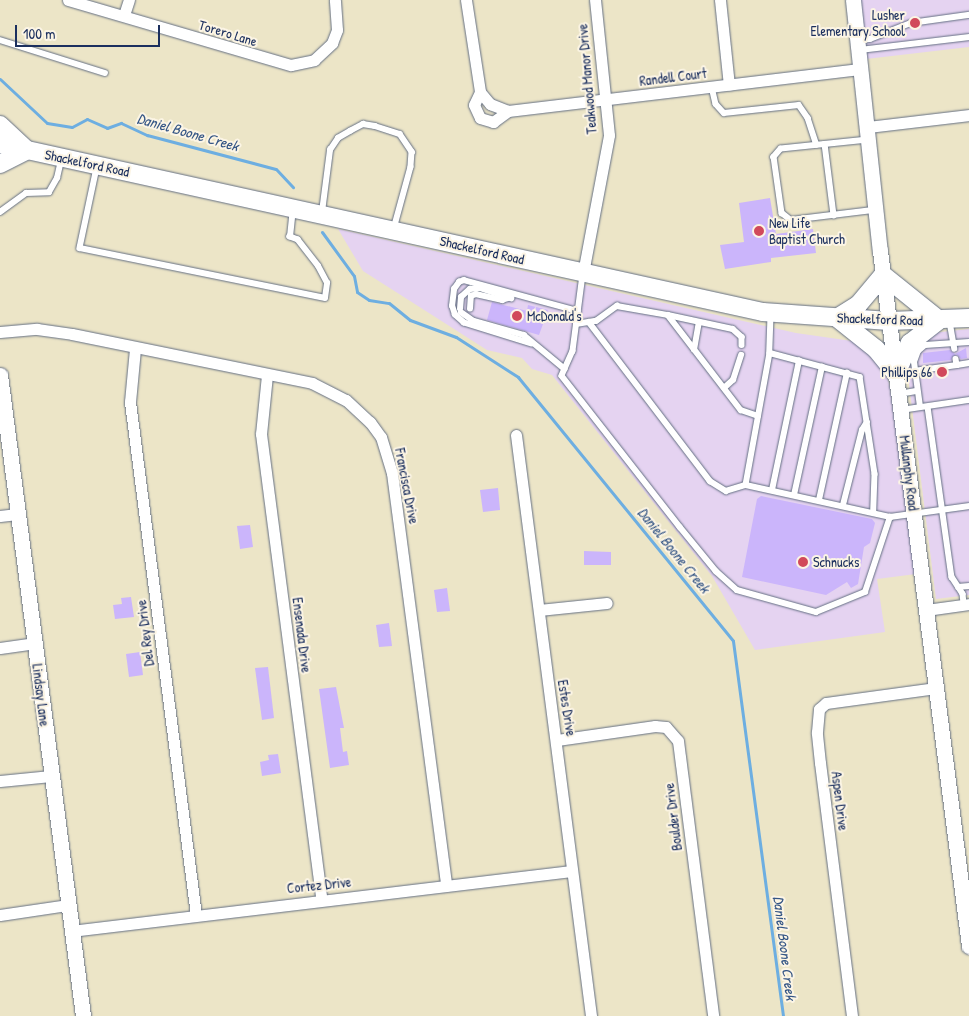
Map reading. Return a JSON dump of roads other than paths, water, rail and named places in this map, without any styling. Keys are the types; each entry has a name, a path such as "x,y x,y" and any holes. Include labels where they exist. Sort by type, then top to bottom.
{"main road":[{"path":"0,125 27,150 0,164"},
{"name":"Shackelford Road","path":"0,144 583,273 771,312 890,321 969,318"},
{"path":"884,275 944,320 910,343 896,374 876,349 837,318 858,305 884,275"}],"street":[{"name":"Torero Lane","path":"68,0 124,15 276,62 303,64 314,60 332,43 337,30 335,0"},
{"path":"124,15 128,0"},
{"path":"466,0 480,92 474,104 480,118 493,122 508,111"},
{"name":"Teakwood Manor Drive","path":"583,273 608,143 606,100 595,0"},
{"path":"720,0 729,85"},
{"name":"Mullanphy Road","path":"853,0 896,374 969,946"},
{"name":"Randell Court","path":"480,92 490,104 508,111 860,69"},
{"path":"868,134 969,115"},
{"name":"Francisca Drive","path":"0,332 37,329 312,383 346,400 370,422 387,453 402,536 446,884"},
{"name":"Del Rey Drive","path":"135,349 130,402 196,915"},
{"name":"Lindsay Lane","path":"0,374 83,1016"},
{"name":"Ensenada Drive","path":"267,375 261,434 321,899"},
{"name":"Estes Drive","path":"516,435 557,740 556,766 591,1016"},
{"path":"0,516 17,514"},
{"path":"539,610 607,602"},
{"path":"926,610 966,604"},
{"path":"0,648 34,643"},
{"name":"Aspen Drive","path":"852,1016 820,763 817,732 819,709 826,703 936,688"},
{"name":"Boulder Drive","path":"557,740 655,726 666,727 678,741 713,1016"},
{"path":"0,781 51,776"},
{"name":"Cortez Drive","path":"71,931 446,884 570,872"},
{"path":"0,914 68,905"}],"lane":[{"path":"858,45 911,23 969,15"},
{"path":"858,45 969,37"},
{"path":"0,40 105,73"},
{"path":"712,87 716,104 724,113 799,105 808,118 817,145"},
{"path":"322,214 330,150 338,138 363,124 375,126 400,134 412,152 411,167 394,230"},
{"path":"868,134 825,144 776,152 774,157 782,213 794,220 876,210"},
{"path":"825,144 834,215"},
{"path":"0,212 26,194 49,192 57,178 61,158"},
{"path":"98,166 80,248 325,298 327,283 318,266 298,240 290,237 293,208"},
{"path":"583,273 573,351 562,376 692,542 737,590 816,612 865,592 890,517"},
{"path":"532,344 464,323 455,316 452,306 454,289 464,280 578,311"},
{"path":"511,298 480,288 470,289 463,294 460,310 474,322 524,335 532,344 565,369"},
{"path":"474,322 470,310 471,296 476,294 502,300 518,294"},
{"path":"576,324 589,322 617,306 733,328 742,337 742,345"},
{"path":"746,485 770,353 771,312"},
{"path":"668,315 741,410 758,416"},
{"path":"944,320 954,346"},
{"path":"589,322 710,481 726,491 746,485 874,511 890,517 969,506"},
{"path":"694,350 699,322"},
{"path":"920,407 914,371 918,351 931,345 944,347 969,342"},
{"path":"931,345 932,352"},
{"path":"770,353 860,377 874,474 874,511"},
{"path":"724,388 733,380 741,355"},
{"path":"772,490 799,360"},
{"path":"914,371 933,365 956,362 969,363"},
{"path":"794,494 822,367"},
{"path":"819,500 846,373"},
{"path":"899,394 916,391"},
{"path":"901,410 969,400"},
{"path":"928,407 952,577 966,604"},
{"path":"843,505 862,430 867,422"},
{"path":"958,587 969,586"}],"waterway":[{"name":"Daniel Boone Creek","path":"0,79 47,123 72,127 87,119 107,128 121,123 147,135 276,169 293,187"},
{"name":"Daniel Boone Creek","path":"322,232 354,276 357,292 369,300 389,303 410,320 456,337 518,377 733,641 783,1016"}],"place":[{"name":"Lusher Elementary School","path":"915,23"},
{"name":"New Life Baptist Church","path":"759,231"},
{"name":"McDonald's","path":"517,316"},
{"name":"Phillips 66","path":"942,372"},
{"name":"Schnucks","path":"803,562"}]}
